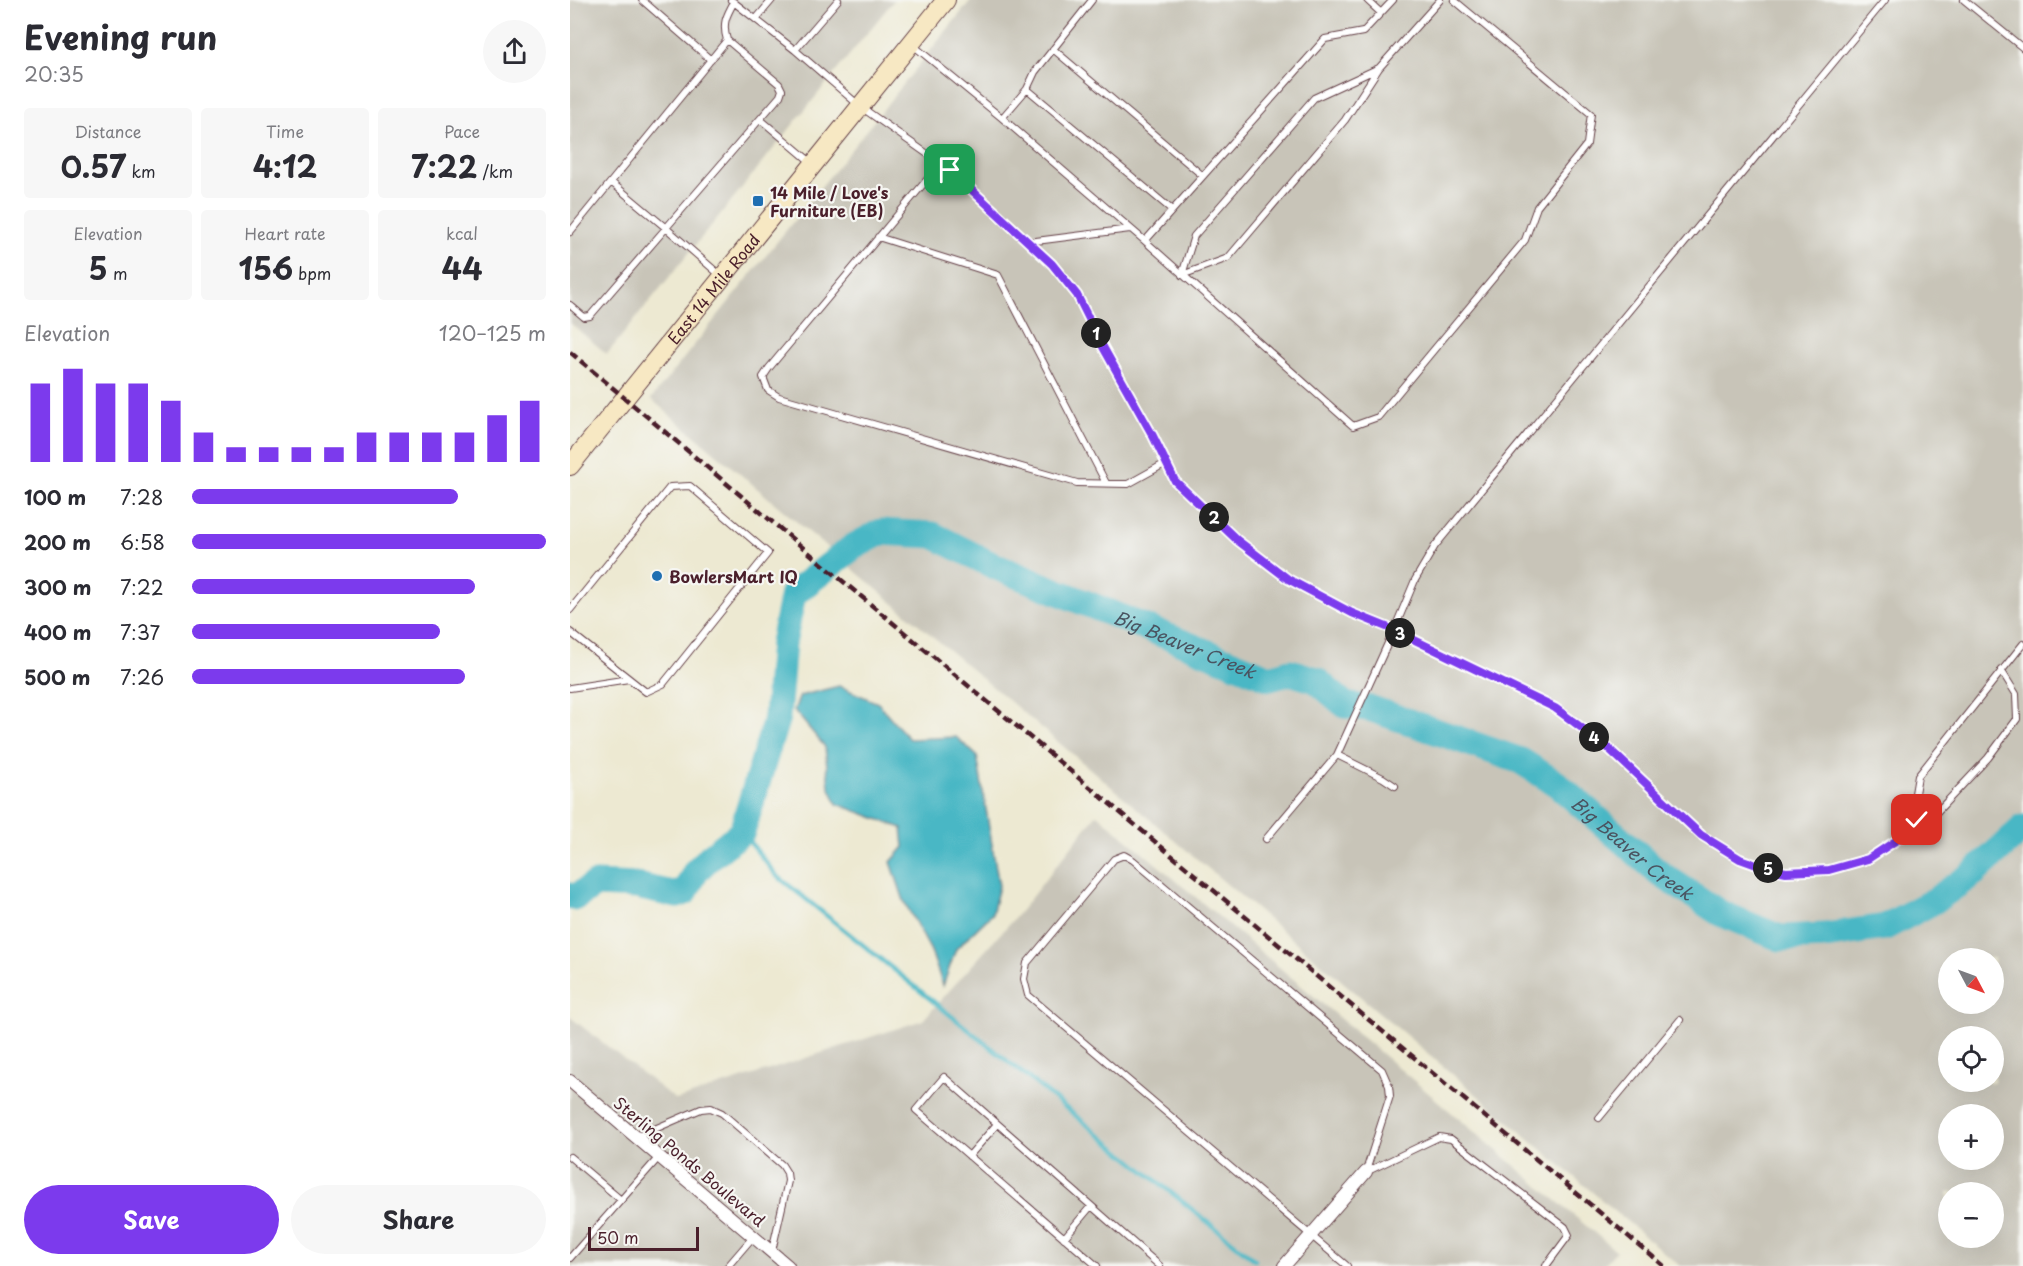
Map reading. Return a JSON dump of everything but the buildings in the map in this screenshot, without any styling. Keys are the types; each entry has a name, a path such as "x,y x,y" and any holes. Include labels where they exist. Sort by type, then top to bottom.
{"main road":[{"name":"East 14 Mile Road","path":"570,466 946,0"}],"street":[{"name":"Sterling Ponds Boulevard","path":"570,1081 788,1266"},
{"path":"1284,1266 1366,1172"}],"lane":[{"path":"642,0 711,60"},
{"path":"756,19 772,0"},
{"path":"795,50 838,0"},
{"path":"1002,118 1027,89 1035,72 1092,0"},
{"path":"1367,0 1381,13"},
{"path":"1144,242 1325,39 1363,32 1393,0"},
{"path":"1182,275 1228,258 1345,120 1379,68 1440,0"},
{"path":"911,44 1002,118 1353,426 1378,417 1525,240 1537,207 1587,144 1591,114 1455,0"},
{"path":"1266,839 1336,755 1394,630 1414,580 1435,546 1885,0"},
{"path":"1964,0 2023,48"},
{"path":"570,305 584,317 590,316 780,96 782,90 779,84 727,40 723,27 733,1 795,50 861,107 941,163 1052,264 1077,295 1175,481 1237,540 1288,579 1352,613 1394,630 1533,696 1571,718 1606,746 1701,835 1740,859 1786,872 1829,870 1849,866 1877,854 1903,836 1917,820 1934,816 1988,758 2017,719 2016,694 2001,670"},
{"path":"570,232 727,40"},
{"path":"1053,49 1203,176"},
{"path":"1182,275 1194,236 1314,98 1379,68"},
{"path":"1027,89 1172,210"},
{"path":"760,119 815,165"},
{"path":"941,163 769,368 763,377 768,390 779,397 1077,483 1128,484 1166,463"},
{"path":"611,182 723,277"},
{"path":"1028,242 1130,229"},
{"path":"878,237 998,275 1106,483"},
{"path":"570,610 670,487 690,486 768,553 663,684 646,692 570,632"},
{"path":"1917,820 1914,799 1918,776 2023,644"},
{"path":"570,688 629,679"},
{"path":"1336,755 1395,786"},
{"path":"1347,1266 1028,995 1024,980 1028,963 1114,859 1124,855 1133,860 1382,1070 1389,1086 1390,1096 1366,1172"},
{"path":"1599,1118 1680,1020"},
{"path":"1097,1266 915,1110 944,1077 1160,1266"},
{"path":"636,1137 700,1109 711,1108 722,1113 783,1165 787,1173 788,1181 772,1252"},
{"path":"969,1156 998,1124"},
{"path":"1366,1172 1439,1137 1451,1139 1565,1227 1569,1235 1546,1266"},
{"path":"570,1258 659,1156"},
{"path":"570,1157 621,1200"},
{"path":"1064,1238 1091,1206"},
{"path":"728,1266 753,1236"}],"shaded area":[{"path":"570,0 894,0 607,354 570,323"},
{"path":"971,0 2023,0 2023,1266 1680,1266 651,399"},
{"path":"1097,814 1616,1251 1603,1266 570,1266 570,1017 676,1100 923,1020 1019,913"}],"water":[{"path":"839,686 878,703 909,739 956,737 977,756 999,886 992,914 956,949 943,986 931,951 904,901 891,862 904,847 902,828 837,804 829,786 825,747 794,710 800,696"}],"waterway":[{"name":"Big Beaver Creek","path":"570,896 576,897 596,884 637,886 677,895 685,892 696,871 710,857 742,832 777,717 783,643 793,594 853,547 881,532 933,535 994,566 1270,678 1290,672 1316,680 1345,705 1372,709 1521,761 1557,784 1662,875 1720,913 1780,938 1825,936 1885,927 1934,901 1974,873 2023,828"},
{"path":"742,832 776,875 1255,1260"}],"railway":[{"path":"570,352 1664,1266"}],"place":[{"name":"14 Mile / Love's Furniture (EB)","path":"758,201"},
{"name":"BowlersMart IQ","path":"657,576"}],"route":[{"path":"950,170 1052,264 1077,295 1175,481 1237,540 1288,579 1352,613 1394,630 1555,708 1606,746 1701,835 1740,859 1786,872 1809,872 1849,866 1868,859 1886,848 1903,836 1917,820"}]}
